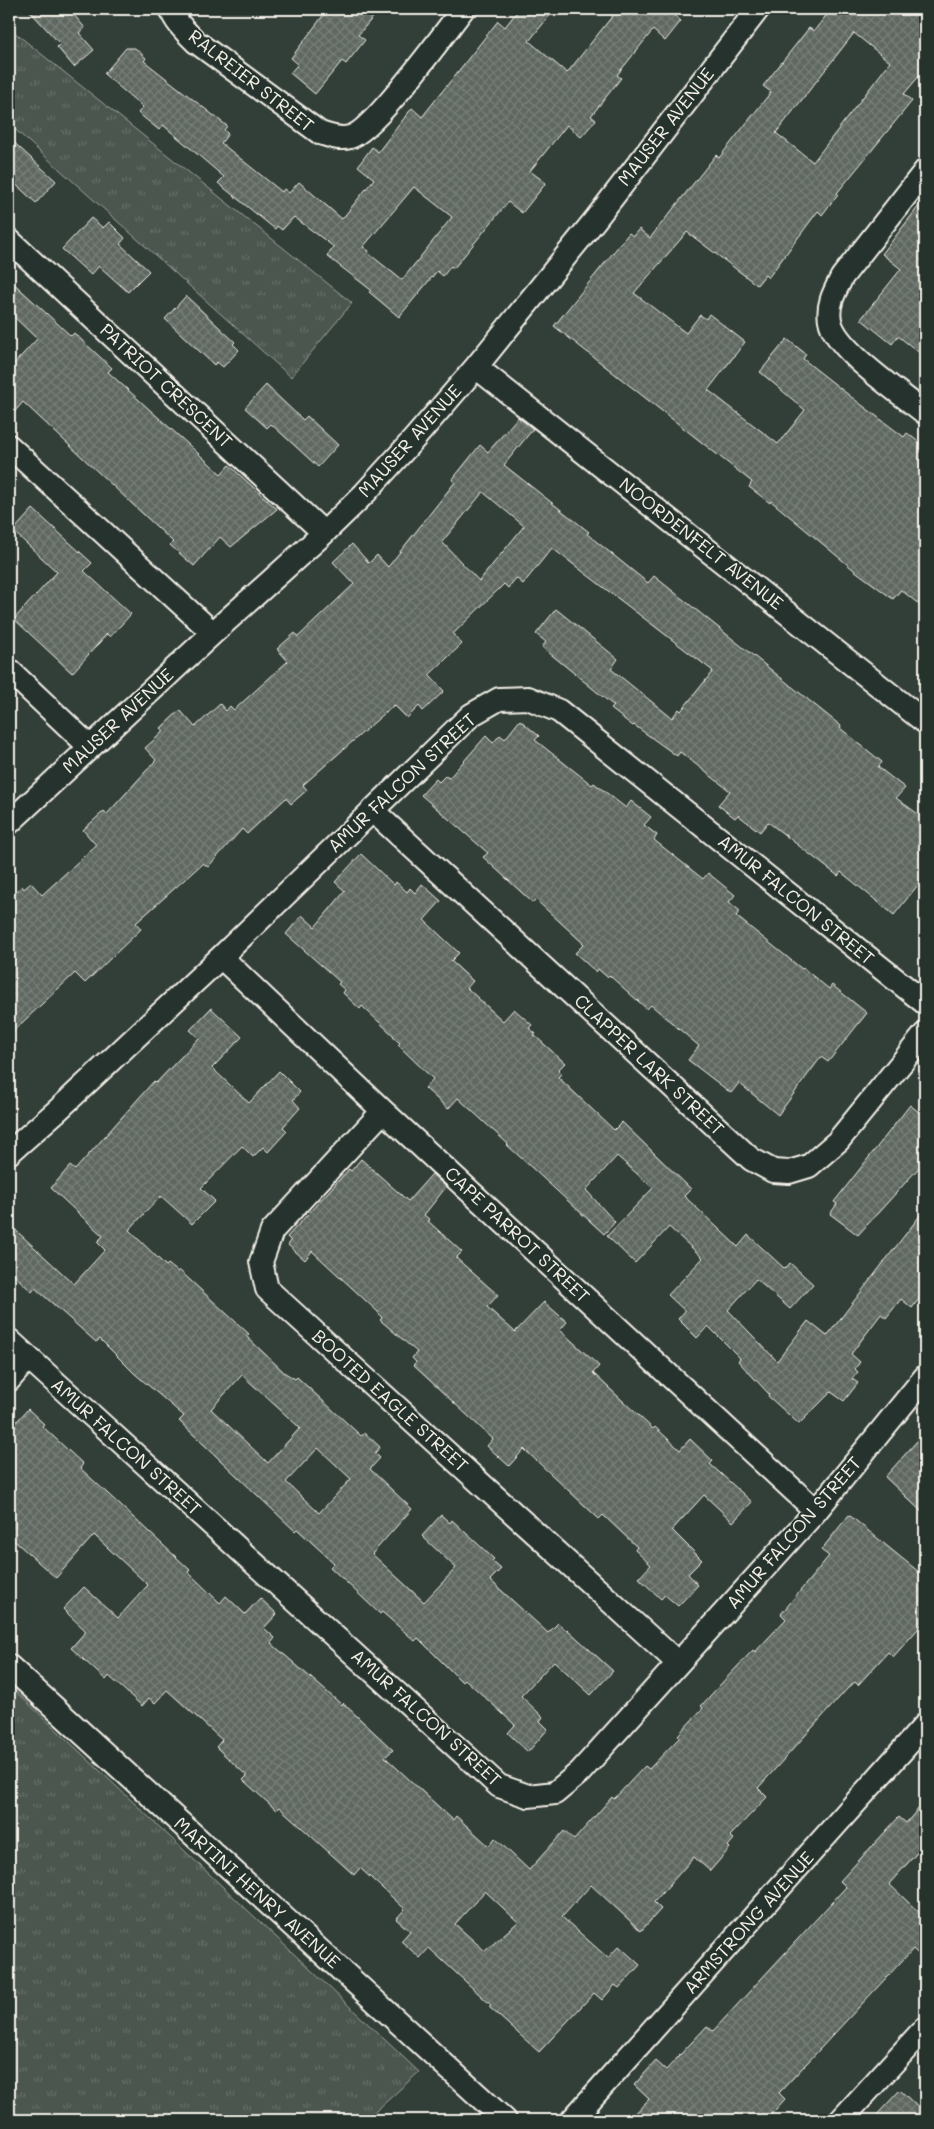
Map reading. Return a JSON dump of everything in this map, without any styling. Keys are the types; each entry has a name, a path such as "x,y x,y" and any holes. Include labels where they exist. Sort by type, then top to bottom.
{"street":[{"name":"RALREIER STREET","path":"171,9 173,15 196,42 320,134 335,138 350,137 378,117 463,9"},
{"name":"MAUSER AVENUE","path":"9,824 213,633 324,533 414,439 476,367 594,220 758,9"},
{"path":"925,170 842,277 829,306 830,321 834,333 846,349 925,413"},
{"name":"PATRIOT CRESCENT","path":"9,240 324,533"},
{"name":"NOORDENFELT AVENUE","path":"476,367 925,722"},
{"path":"9,446 213,633"},
{"path":"9,670 90,747"},
{"name":"AMUR FALCON STREET","path":"13,1142 59,1110 221,957 471,715 499,699 528,698 559,711 925,1003"},
{"name":"CLAPPER LARK STREET","path":"372,810 752,1159 773,1171 789,1172 808,1166 838,1141 925,1034"},
{"name":"CAPE PARROT STREET","path":"221,957 383,1111 816,1511"},
{"name":"BOOTED EAGLE STREET","path":"383,1111 272,1231 261,1262 267,1289 678,1664"},
{"name":"AMUR FALCON STREET","path":"9,1340 499,1786 528,1796 555,1793 580,1772 816,1511 925,1377"},
{"path":"9,1380 28,1358"},
{"name":"MARTINI HENRY AVENUE","path":"9,1666 505,2120"},
{"name":"ARMSTRONG AVENUE","path":"572,2120 925,1725"},
{"path":"841,2120 921,2041"}],"green space":[{"path":"9,28 352,303 291,377 9,124"},
{"path":"9,1685 419,2072 366,2120 9,2120"}],"building":[{"path":"28,9 69,9 85,28 79,33 94,50 74,67 57,47 60,44"},
{"path":"328,9 380,9 358,35 365,40 346,64 342,61 315,94 290,73 298,64 291,58"},
{"path":"519,9 555,9 529,41 567,73 618,9 670,9 669,11 681,21 665,41 653,30 617,75 621,78 591,116 596,120 581,137 567,125 530,171 546,183 522,213 508,202 454,268 451,266 443,276 437,271 399,317 369,292 371,290 327,256 334,247 294,217 282,230 277,226 275,229 218,183 224,177 163,125 159,130 138,113 143,107 104,74 126,48 135,48 146,58 144,61 227,126 224,130 228,134 221,143 282,192 284,189 289,193 299,182 342,219 374,179 358,166 372,147 378,152 412,108 422,117 498,21 505,27","holes":["414,187 452,217 402,280 363,247"]},
{"path":"823,9 925,9 925,69 904,94 912,101 837,193 822,215 818,211 768,278 765,275 757,285 687,232 634,293 686,333 700,315 706,319 709,314 745,342 708,390 778,444 805,410 760,372 787,339 806,354 803,359 850,396 904,437 907,433 925,447 925,609 901,590 893,599 854,570 771,501 770,503 749,487 752,482 554,326 629,233 633,236 639,229 650,238 716,155 719,158 771,92 763,86 809,28 814,31 828,13","holes":["854,33 890,62 813,162 776,133"]},
{"path":"9,138 56,181 36,203 9,178"},
{"path":"925,198 925,357 898,336 892,344 861,319 901,269 882,254"},
{"path":"91,218 103,228 109,222 125,238 120,244 149,271 128,292 99,266 91,275 62,249"},
{"path":"9,279 71,336 74,333 112,368 108,372 221,474 229,465 277,509 231,547 220,537 194,566 170,545 173,542 23,402 9,418 9,369 37,339 9,312"},
{"path":"186,296 235,342 233,344 239,350 223,367 217,362 214,365 165,319"},
{"path":"266,385 303,420 307,416 338,445 318,467 271,424 267,428 245,408"},
{"path":"518,417 533,429 504,465 589,532 587,534 648,583 654,576 841,726 840,728 882,762 878,767 905,788 896,798 925,819 925,876 894,915 841,872 838,876 768,822 760,832 738,815 735,818 718,805 730,791 680,752 677,756 633,726 611,709 614,706 542,647 546,642 536,634 556,609 618,659 611,669 672,718 679,709 681,711 713,671 552,548 523,584 516,578 508,588 504,584 453,634 462,644 429,675 444,691 423,711 419,706 407,718 394,705 303,785 307,790 291,804 286,798 247,834 242,829 208,867 203,863 136,923 141,929 85,983 75,973 9,1035 9,898 22,886 24,889 31,883 42,895 96,845 83,830 104,811 107,814 156,760 145,748 164,731 161,728 180,710 195,727 220,704 226,711 230,706 234,710 288,661 277,649 295,633 298,637 354,584 333,562 352,544 369,563 377,555 388,567 455,482 452,480 480,445 488,452","holes":["483,492 524,526 479,581 442,542"]},
{"path":"33,509 92,563 84,571 131,614 110,637 107,634 72,673 14,619 57,572 13,531"},
{"path":"520,720 539,736 535,740 592,785 594,783 626,808 631,801 651,817 644,825 657,835 654,840 703,879 708,873 735,895 729,902 740,911 736,916 829,989 832,985 867,1013 828,1062 821,1057 778,1115 739,1083 731,1093 688,1060 699,1046 651,1005 647,1009 609,975 607,977 598,969 596,972 575,953 584,944 536,900 533,903 483,857 488,853 421,795 436,779 439,782 445,776 449,778 486,736 493,743 500,735 505,739"},
{"path":"361,854 394,885 396,882 407,892 410,888 415,893 422,884 441,901 424,920 459,953 451,961 473,981 467,988 503,1021 514,1009 532,1025 529,1028 536,1034 534,1035 565,1063 558,1070 562,1073 558,1077 614,1130 622,1122 691,1189 684,1196 738,1247 748,1235 785,1269 790,1263 813,1284 790,1309 756,1279 728,1310 777,1361 808,1321 827,1336 925,1209 925,1291 912,1308 901,1299 886,1318 881,1314 851,1354 860,1362 855,1369 858,1372 852,1379 858,1383 844,1401 831,1392 799,1424 768,1396 769,1394 738,1361 740,1358 708,1326 697,1338 678,1319 685,1311 668,1295 703,1258 669,1227 635,1263 607,1236 653,1188 617,1156 586,1190 615,1222 604,1234 458,1098 448,1109 425,1088 433,1079 398,1045 400,1043 394,1036 362,1006 360,1009 343,993 345,990 338,984 340,982 286,934 302,915 315,927 345,891 335,882"},
{"path":"211,1008 242,1037 212,1068 249,1103 279,1071 300,1092 293,1100 300,1108 283,1127 287,1131 268,1152 263,1147 253,1157 242,1146 201,1188 215,1201 192,1224 161,1196 129,1230 166,1266 168,1264 178,1272 179,1270 249,1334 246,1336 285,1373 295,1379 297,1377 361,1436 365,1433 380,1447 375,1453 380,1458 370,1469 412,1509 372,1554 424,1602 456,1568 422,1536 441,1515 450,1523 452,1520 494,1559 492,1561 501,1569 490,1580 548,1633 558,1623 613,1671 591,1695 554,1661 521,1696 543,1717 540,1721 548,1729 528,1752 508,1733 515,1725 465,1679 462,1682 418,1638 415,1641 382,1612 380,1614 330,1567 334,1563 297,1529 295,1531 179,1421 184,1416 134,1373 100,1339 96,1342 35,1288 32,1292 9,1270 9,1224 74,1284 105,1250 97,1242 103,1236 51,1188 70,1166 75,1170 154,1081 156,1083 199,1038 190,1030","holes":["242,1375 300,1428 268,1463 211,1409","318,1448 351,1479 319,1513 286,1482"]},
{"path":"910,1105 925,1117 925,1161 858,1235 830,1214 837,1204 834,1202"},
{"path":"361,1159 408,1201 432,1174 446,1187 424,1215 430,1220 428,1221 462,1252 456,1258 498,1295 487,1307 515,1332 544,1302 567,1322 560,1330 599,1366 593,1373 653,1429 655,1427 680,1450 690,1439 713,1461 710,1464 752,1502 733,1522 704,1495 672,1530 702,1560 688,1574 698,1585 678,1606 665,1595 661,1599 639,1578 651,1565 635,1550 637,1547 603,1515 599,1519 524,1449 509,1466 487,1446 493,1439 413,1365 416,1362 412,1358 417,1352 380,1320 382,1318 378,1312 312,1251 305,1260 288,1245 291,1241 287,1237 349,1169 351,1171"},
{"path":"28,1409 44,1424 42,1426 83,1464 80,1468 190,1570 188,1572 220,1603 226,1596 245,1614 260,1598 277,1614 264,1628 275,1638 271,1643 342,1705 343,1703 393,1750 385,1757 453,1820 456,1816 489,1846 495,1838 529,1870 564,1831 574,1840 612,1797 614,1799 645,1766 649,1769 680,1737 678,1735 703,1708 701,1706 753,1650 755,1652 786,1619 781,1614 829,1556 821,1550 849,1515 925,1577 925,1621 893,1657 888,1652 858,1685 855,1682 848,1688 758,1788 767,1797 730,1836 734,1839 728,1846 730,1848 710,1871 694,1857 654,1902 661,1909 641,1931 591,1885 562,1917 608,1958 619,1946 640,1965 619,1988 615,1985 602,2000 594,1993 539,2052 489,2007 491,2005 429,1948 420,1958 401,1941 410,1931 396,1919 405,1909 360,1868 354,1875 279,1807 276,1810 243,1780 247,1776 216,1747 222,1740 167,1690 155,1703 149,1698 142,1706 109,1676 106,1680 71,1648 86,1631 63,1609 84,1587 118,1618 148,1585 94,1535 56,1578 9,1536 9,1430","holes":["485,1891 518,1922 485,1951 455,1924"]},
{"path":"925,1432 925,1515 885,1477"},
{"path":"925,1801 925,1844 889,1884 925,1918 925,1960 913,1949 779,2093 785,2099 766,2120 629,2120 649,2099 634,2085 656,2061 666,2070 707,2026 713,2031 846,1887 840,1881 861,1858 899,1817 906,1823"},
{"path":"900,2090 925,2114 925,2120 872,2120"}]}
